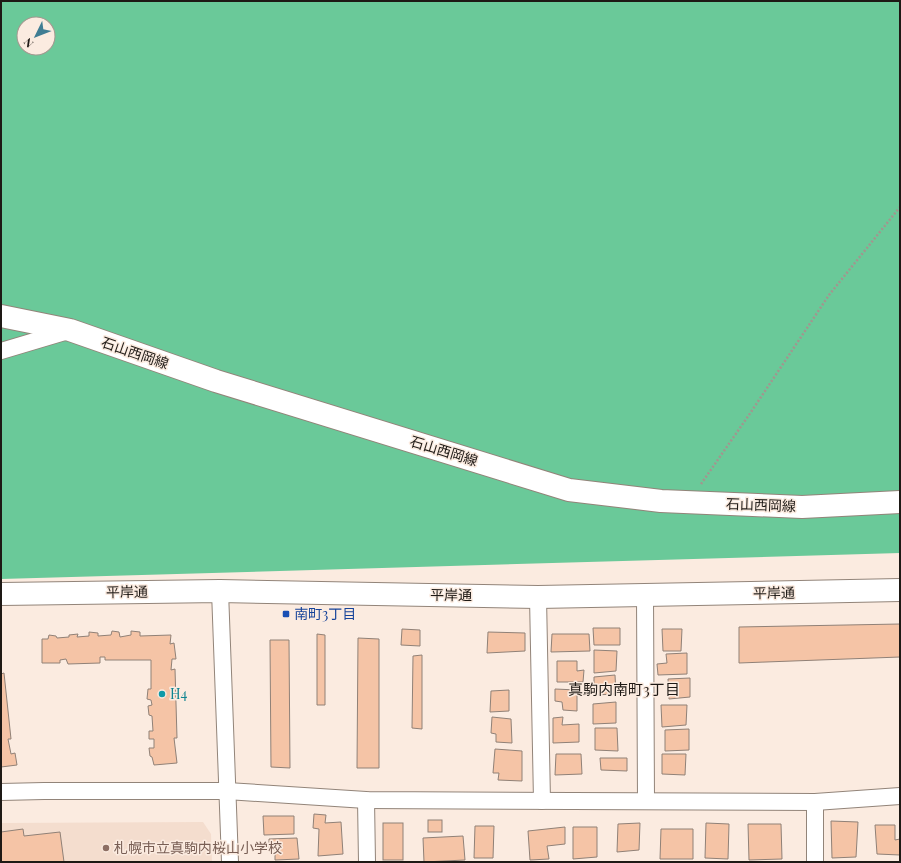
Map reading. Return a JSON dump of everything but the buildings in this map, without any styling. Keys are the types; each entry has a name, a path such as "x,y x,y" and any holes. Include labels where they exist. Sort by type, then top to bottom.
{"street":[{"name":"石山西岡線","path":"1,316 70,330 216,381 569,490 660,501 802,507 900,502"},
{"path":"1,351 70,330"},
{"name":"平岸通","path":"1,594 220,591 538,597 900,590"},
{"path":"220,591 230,862"},
{"path":"645,596 646,801"},
{"path":"538,597 542,800"},
{"path":"1,792 227,791 366,800 815,802 900,796"},
{"path":"366,800 367,862"},
{"path":"815,802 815,862"}],"path":[{"path":"700,485 829,295 900,207"}],"shaded area":[{"name":"札幌市立真駒内桜山小学校","path":"203,822 211,834 212,862 1,862 1,823"}],"green space":[{"path":"1,1 900,1 900,553 1,579"}],"place":[{"name":"南町3丁目","path":"286,614"},
{"name":"H4","path":"162,694"},
{"name":"札幌市立真駒内桜山小学校","path":"106,848"}],"district":[{"name":"真駒内南町3丁目","path":"624,690"}]}
